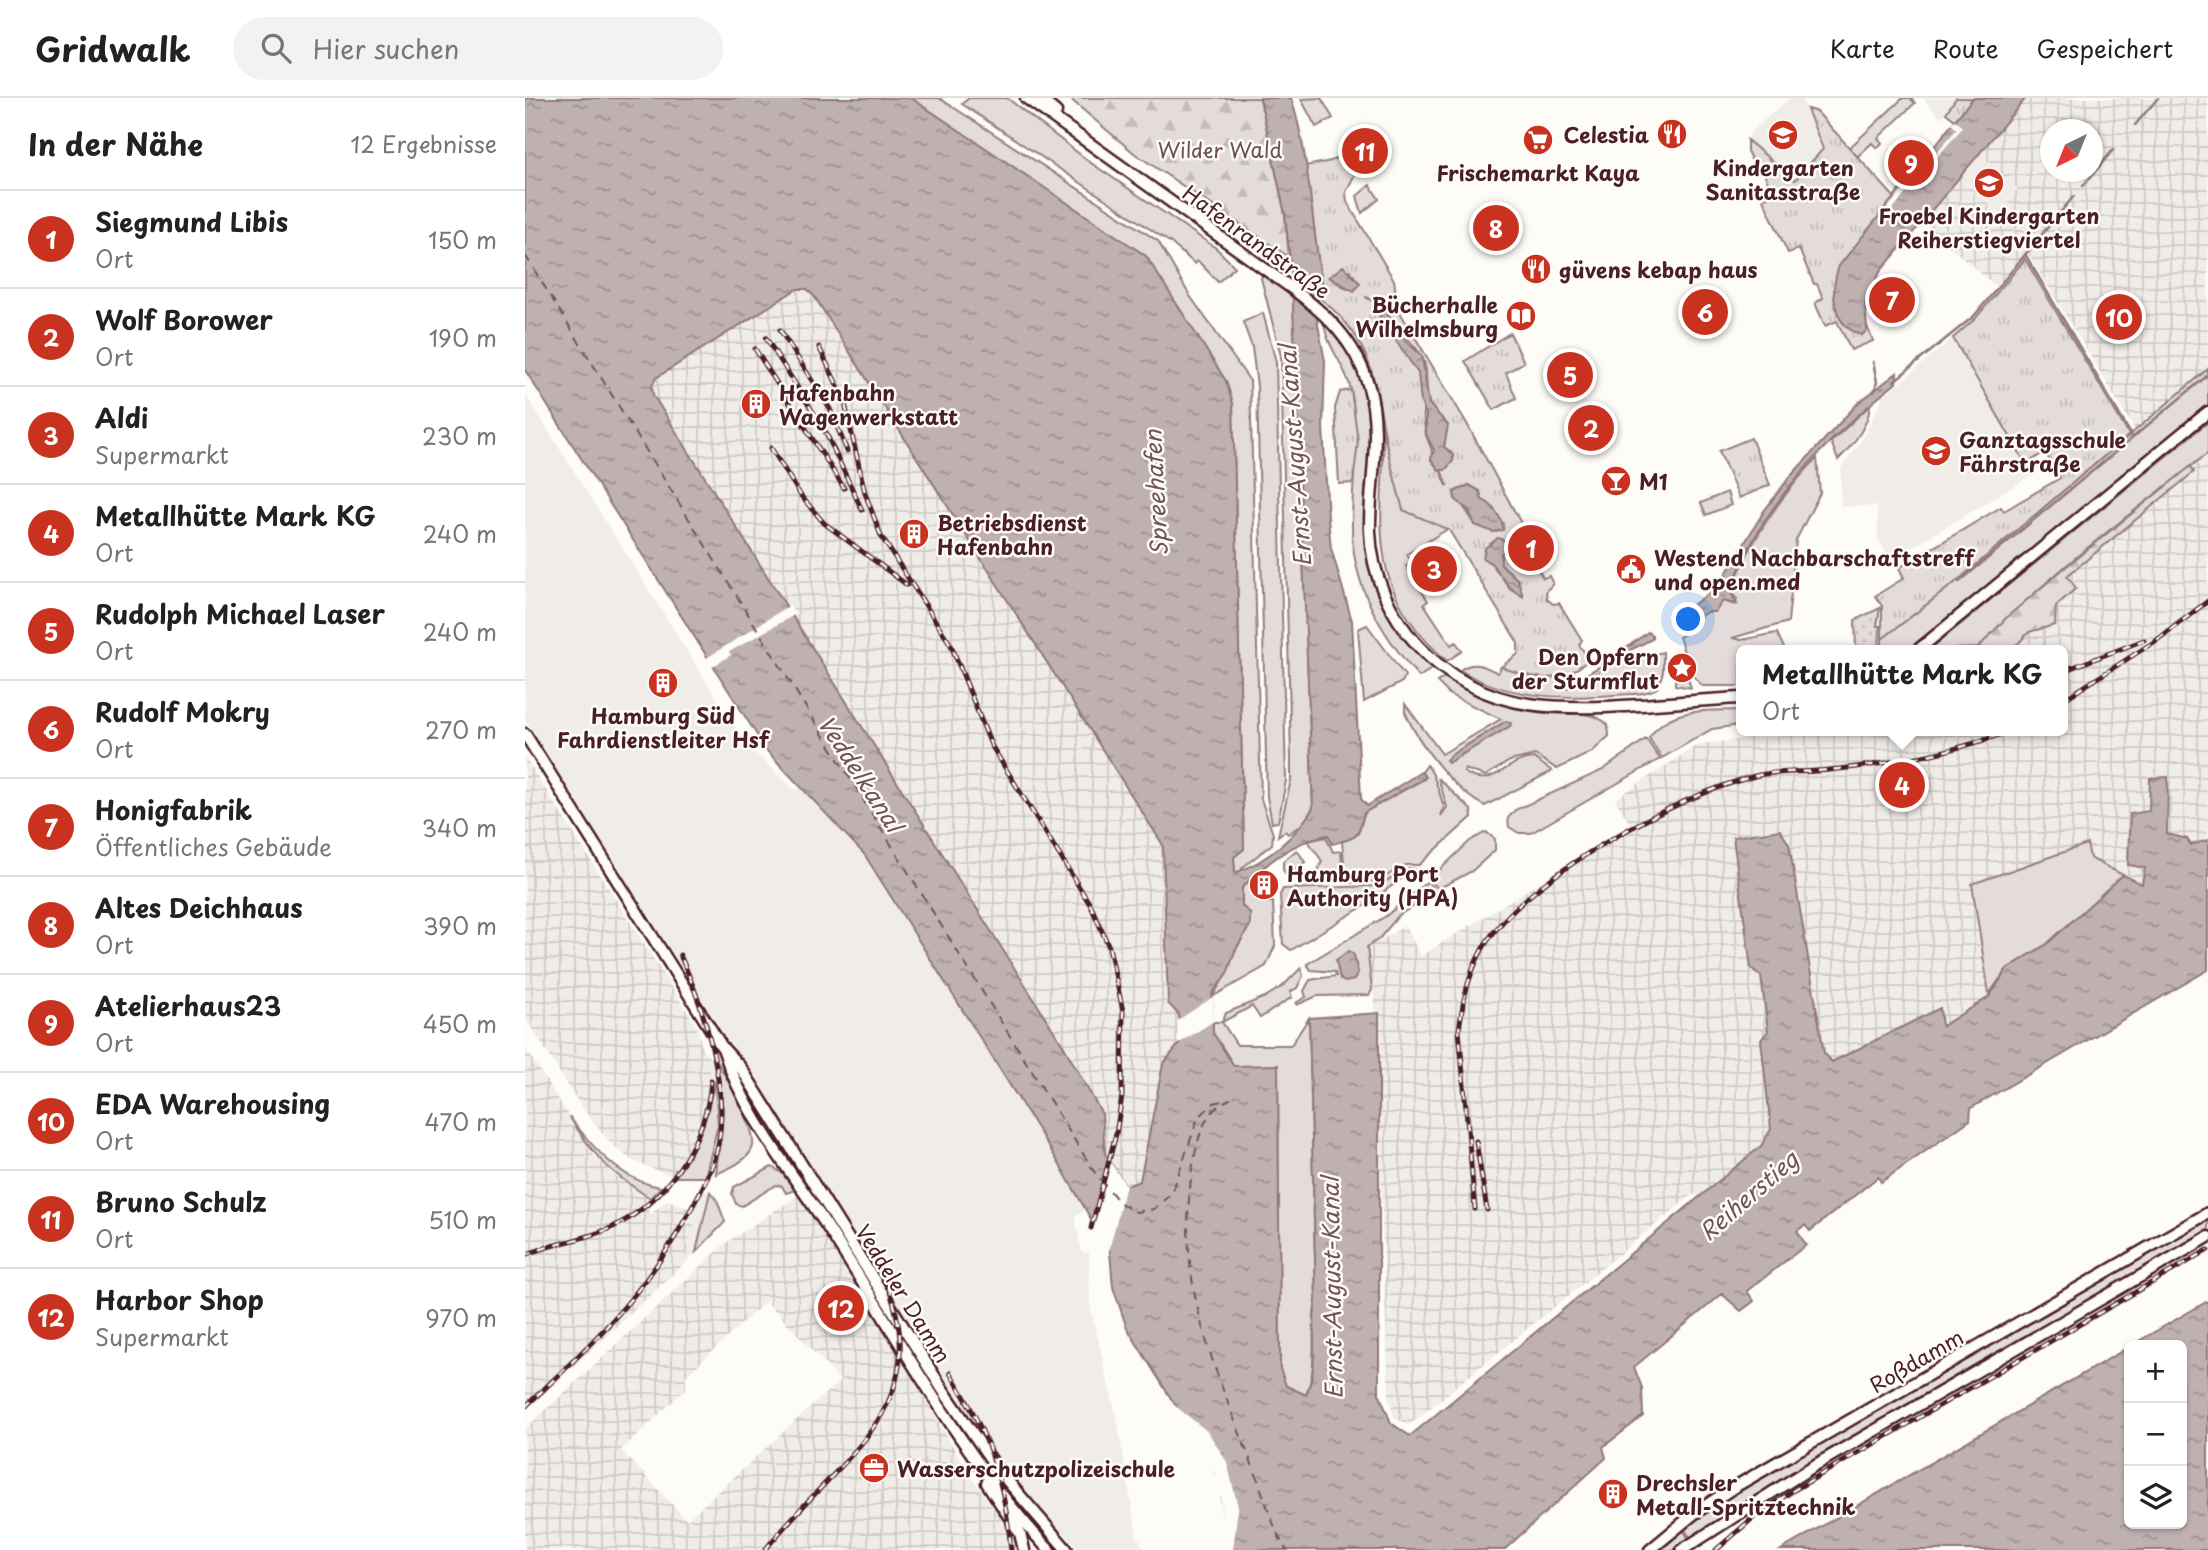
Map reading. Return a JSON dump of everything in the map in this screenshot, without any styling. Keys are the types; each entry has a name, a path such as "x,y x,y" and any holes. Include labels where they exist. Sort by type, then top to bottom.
{"main road":[{"name":"Hafenrandstraße","path":"1026,98 1290,287 1339,328 1357,356 1373,404 1375,437 1370,533 1378,577 1398,621 1433,661 1457,678 1493,695 1528,704 1606,705 1736,698"},
{"name":"Hafenrandstraße","path":"1039,98 1070,128"},
{"path":"1924,645 2208,412"},
{"name":"Veddeler Damm","path":"525,734 723,1047 741,1068 927,1366 981,1446 1067,1550"},
{"name":"Veddeler Damm","path":"723,1047 731,1073 760,1124 980,1467 1049,1550"},
{"name":"Roßdamm","path":"1650,1550 1695,1513 1731,1489 2208,1213"},
{"name":"Roßdamm","path":"1682,1550 1812,1467 2208,1237"},
{"path":"980,1467 995,1499 1020,1534 1024,1550"}],"shaded area":[{"name":"Kindergarten Sanitasstraße","path":"1790,98 1800,98 1823,149 1795,180 1747,140 1752,131"},
{"path":"1923,98 1956,98 1941,118"},
{"path":"2026,98 2208,98 2208,369 2135,430 2029,255 1999,289 1921,222 1960,178 2003,216 2012,207 2007,201 2018,189 1980,155"},
{"name":"Froebel Kindergarten Reiherstiegviertel","path":"1980,155 2018,189 2013,206 2004,216 1960,178"},
{"path":"797,289 807,289 814,296 1163,845 1168,1003 1179,1015 1180,1043 1163,1064 1140,1181 1126,1186 1104,1154 1102,1114 1064,1047 653,395 652,386 656,378"},
{"name":"Ganztagsschule Fährstraße","path":"1953,338 2032,475 1891,560 1878,539 1877,506 1841,506 1841,468 1863,438 1883,397"},
{"path":"525,394 745,743 792,788 801,789 862,854 1054,1156 1084,1211 1075,1216 1081,1252 1089,1253 1090,1305 1118,1425 1137,1536 1145,1550 1080,1550 1042,1510 972,1427 525,719"},
{"path":"2208,453 2208,840 2191,845 2187,839 2167,834 2168,777 2150,778 2149,811 2130,815 2145,868 2142,884 2090,858 2087,845 1972,884 1989,997 1941,1026 1940,1009 1832,1062 1824,1054 1779,830 1733,837 1761,975 1768,1031 1761,1040 1771,1129 1761,1146 1700,1195 1692,1195 1409,1425 1394,1417 1389,1399 1374,997 1368,947 1405,926 1421,956 1631,826 1615,799 1699,744 1774,736 2068,736 2068,645 2017,645 2029,632 2044,627 2066,576 2194,472 2191,466"},
{"path":"525,757 697,1027 703,1051 709,1056 710,1079 703,1116 689,1148 671,1176 633,1161 609,1142 580,1105 525,1017"},
{"path":"525,1047 594,1156 614,1175 650,1198 643,1204 651,1214 668,1200 698,1212 684,1264 525,1411"},
{"path":"714,1055 723,1109 716,1174 705,1177 716,1140 718,1109 715,1084 696,1140 681,1168 672,1176 698,1130 708,1090 709,1056"},
{"path":"661,1187 668,1189 647,1210 643,1204"},
{"path":"699,1190 710,1192 696,1252 684,1264 698,1212 689,1208"},
{"path":"799,1195 902,1359 970,1476 1014,1536 1016,1550 525,1550 525,1429 727,1242","holes":["766,1301 840,1380 687,1520 621,1450 686,1389 686,1376"]}],"green space":[{"path":"911,98 939,98 1158,241 1190,296 1250,381 1261,799 1273,834 1272,844 1235,874 1234,857 1244,849 1233,404 1226,381 987,151"},
{"path":"969,98 1007,98 1091,163 1216,248 1235,267 1218,282 1198,261 1195,264 1171,243 962,104"},
{"name":"Wilder Wald","path":"1069,98 1260,98 1285,214 1289,257 1134,153"},
{"path":"1321,98 1333,118 1316,127 1301,99"},
{"path":"1903,98 1910,98 1915,103 1878,138 1882,143 1877,148 1872,143 1857,157 1849,148"},
{"path":"1956,98 1973,98 1955,120 1946,113"},
{"path":"1807,109 1817,112 1895,198 1839,266 1839,296 1843,316 1853,331 1862,335 1867,326 1873,341 1851,350 1837,321 1825,326 1815,303 1823,298 1817,284 1814,284 1799,249 1788,253 1763,199 1773,194 1760,164 1754,165 1747,151 1747,140 1795,180 1823,149"},
{"path":"1350,150 1358,168 1346,192 1347,202 1394,280 1398,309 1466,422 1535,549 1529,553 1543,578 1549,576 1553,584 1546,591 1547,599 1553,604 1559,603 1582,640 1579,645 1588,657 1577,669 1545,678 1524,675 1501,667 1518,654 1518,643 1449,530 1403,510 1368,362 1350,328 1318,297 1323,288 1305,166 1331,161","holes":["1350,270 1359,283 1356,289 1347,289 1329,277","1385,305 1392,321 1422,357 1426,368 1428,400 1433,412 1445,424 1444,447 1451,452 1439,470 1431,460 1417,371 1378,312","1469,485 1480,491 1482,500 1503,523 1497,532 1475,524 1454,492","1509,544 1501,554 1501,564 1518,580 1522,596 1511,589 1492,564 1483,558"]},
{"path":"1370,185 1379,199 1362,213 1357,196"},
{"path":"2025,259 2129,435 1957,581 1882,639 1882,606 1875,596 1904,578 1899,568 2001,507 2004,511 2060,478 2045,452 2026,464 1953,338 1975,319"},
{"path":"1263,273 1293,297 1313,808 1300,829 1298,827 1288,834 1285,831 1278,836 1291,780 1281,356 1261,278"},
{"path":"1263,313 1276,362 1286,781 1278,822 1272,823 1267,797 1257,386 1252,347 1243,322"},
{"path":"1324,322 1355,366 1363,389 1371,437 1370,565 1386,608 1412,645 1433,668 1419,677 1381,626 1371,607 1357,567 1352,524 1354,407 1345,372 1328,340"},
{"path":"1510,333 1524,362 1506,373 1516,398 1494,410 1465,361"},
{"path":"2208,369 2208,406 1913,645 1882,645 1882,639 1957,581"},
{"path":"1351,390 1358,441 1353,483 1339,484 1335,408 1340,392"},
{"path":"1870,405 1863,428 1838,460 1831,442"},
{"path":"1383,407 1445,506 1446,530 1407,554 1412,563 1406,566 1428,601 1424,604 1451,645 1456,642 1462,651 1447,661 1418,631 1399,602 1388,573 1382,543 1381,512"},
{"path":"2208,422 2208,453 2061,570 1982,645 1935,645"},
{"path":"1751,438 1770,485 1739,498 1719,451"},
{"path":"1817,458 1820,493 1796,540 1788,622 1732,638 1741,640 1777,633 1783,645 1736,645 1736,686 1703,686 1687,663 1679,637 1683,635 1669,620 1677,616 1682,628 1723,601 1735,605 1737,599 1731,593 1738,574 1756,538 1790,489"},
{"path":"2191,466 2194,472 2067,576 2076,588 2056,606 2055,625 2029,632 2017,645 1981,645 2008,616"},
{"path":"1727,492 1731,505 1706,515 1701,503"},
{"path":"1880,608 1877,626 1880,626 1879,645 1856,645 1855,620"},
{"path":"1367,625 1405,676 1402,682 1364,702 1358,629"},
{"path":"1663,652 1663,672 1657,688 1637,694 1574,697 1535,695 1496,687 1460,670 1474,665 1484,666 1498,673 1501,667 1534,676 1560,678 1561,689 1574,686 1626,655 1632,660"},
{"path":"1681,656 1691,688 1675,685 1676,658"},
{"path":"1445,677 1477,695 1524,710 1593,716 1608,725 1609,736 1592,752 1557,769 1535,755 1510,761 1485,776 1465,769 1464,772 1474,777 1491,777 1515,763 1534,758 1552,771 1485,806 1462,790 1428,752 1405,712 1405,704 1442,754 1501,719 1450,695 1437,682","holes":["1506,721 1510,726 1450,761 1451,755"]},
{"path":"1736,710 1736,726 1712,729 1662,758 1649,738 1657,728 1678,715"},
{"path":"1646,739 1660,759 1531,833 1519,833 1509,827 1508,818 1515,810 1603,770"},
{"path":"1427,765 1444,806 1441,816 1447,807 1438,778 1471,810 1472,817 1419,865 1406,865 1378,881 1346,883 1342,841 1358,833 1366,811 1424,779 1422,772"},
{"path":"1486,832 1495,839 1495,850 1472,871 1438,889 1430,879 1470,841"},
{"path":"1326,837 1333,852 1341,851 1343,882 1328,881 1318,870 1322,861 1308,841"},
{"path":"2087,844 2090,858 2123,875 2047,944 2007,969 1989,994 1972,884"},
{"path":"1297,850 1305,862 1287,875 1283,870 1283,861"},
{"path":"1410,868 1414,869 1369,903 1291,950 1283,944 1280,895 1283,889 1377,886"},
{"path":"1251,878 1262,894 1263,901 1273,902 1275,946 1266,966 1212,997 1250,925 1242,907 1241,889"},
{"path":"1428,881 1436,893 1399,915 1379,939 1367,947 1372,990 1369,995 1317,996 1297,1005 1296,1003 1306,997 1304,991 1310,980 1336,976 1335,972 1311,970 1307,964 1386,916"},
{"path":"1301,968 1303,976 1297,988 1290,992 1292,997 1260,1018 1252,1006 1222,1022 1226,1013 1265,997 1283,986"},
{"path":"1309,1018 1316,1300 1312,1372 1306,1395 1286,1386 1280,1370 1278,1066 1234,1066 1213,1033 1213,1022 1222,1022 1237,1045 1291,1045"},
{"path":"715,1057 746,1117 753,1141 752,1149 746,1157 716,1174 723,1109"},
{"path":"715,1081 718,1125 705,1177 674,1177 703,1125"},
{"path":"569,1116 609,1161 633,1178 661,1187 650,1198 623,1180 603,1163"},
{"path":"772,1167 782,1173 795,1190 786,1193 782,1186 776,1185 742,1206 736,1204 732,1194 734,1187"},
{"path":"710,1192 717,1200 725,1222 696,1252"},
{"path":"2208,1218 2208,1231 1728,1513 1691,1538 1684,1529 1726,1498"},
{"path":"1683,1530 1689,1539 1675,1550 1661,1550"}],"water":[{"path":"525,98 911,98 1146,256 1226,381 1233,404 1244,849 1234,857 1235,873 1280,847 1313,808 1292,280 1285,214 1260,98 1291,98 1303,145 1323,289 1318,297 1317,320 1325,361 1323,426 1328,519 1331,548 1352,621 1361,799 1367,806 1421,772 1426,777 1364,813 1356,836 1332,844 1328,835 1304,842 1271,862 1242,888 1242,906 1250,913 1250,925 1235,951 1227,974 1212,994 1213,1033 1234,1066 1278,1065 1280,1369 1286,1386 1306,1395 1313,1372 1316,1300 1309,1018 1379,1013 1379,1393 1391,1423 1410,1436 1761,1146 1771,1129 1761,1040 1768,1031 1761,976 1751,968 1733,837 1780,830 1789,844 1824,1053 1832,1062 1940,1008 1942,1026 1989,997 2007,969 2047,944 2123,875 2142,884 2145,868 2128,865 2130,814 2149,811 2150,778 2168,777 2167,834 2187,839 2191,845 2208,840 2208,970 1971,1108 1970,1120 1881,1182 1878,1177 1810,1231 1805,1225 1797,1231 1806,1245 1747,1291 1754,1301 1741,1311 1722,1294 1634,1367 1642,1388 1643,1416 1603,1447 1606,1458 1504,1550 1225,1550 1221,1490 1212,1464 1127,1328 1113,1287 1110,1252 1054,1155 864,854 767,751 525,370","holes":["797,289 807,289 814,296 1163,845 1168,1003 1179,1015 1180,1043 1163,1064 1140,1181 1126,1186 1105,1154 1102,1114 1064,1047 653,395 652,386 656,378"]},
{"path":"1973,98 2026,98 1880,272 1865,303 1867,330 1862,335 1844,324 1835,306 1834,286 1839,266"},
{"path":"1343,266 1360,283 1354,291 1329,277"},
{"path":"1384,303 1389,319 1401,336 1422,356 1429,404 1448,425 1444,447 1453,455 1453,461 1445,470 1439,470 1431,459 1434,450 1426,435 1426,415 1421,402 1418,373 1380,317 1379,309"},
{"path":"1897,373 1896,383 1821,451 1776,504 1742,563 1731,593 1737,604 1723,601 1715,612 1707,612 1681,628 1677,616 1718,587 1764,511 1789,478 1858,403"},
{"path":"1469,485 1479,491 1482,500 1497,513 1503,530 1493,532 1475,525 1469,511 1455,499 1454,492"},
{"path":"1498,538 1509,542 1501,554 1501,564 1518,580 1523,596 1509,587 1492,564 1483,558 1485,548"},
{"path":"1648,632 1652,639 1607,662"},
{"path":"1506,721 1511,723 1510,726 1448,763 1446,760 1451,755"},
{"path":"1349,951 1354,955 1358,973 1354,980 1345,982 1340,979 1336,960"},
{"path":"2208,1301 2208,1550 1781,1550 2124,1350 2124,1529 2187,1529 2187,1340 2141,1340"}],"pier":[{"path":"1955,120 1963,127 1891,211 1889,218 1883,213 1957,129 1951,124"},
{"path":"790,605 796,614 729,652 731,655 711,668 705,659"},
{"path":"1213,997 1214,1021 1178,1044 1178,1020"},
{"path":"1107,1157 1126,1185 1108,1254 1089,1225"},
{"path":"1164,1397 1208,1432 1227,1462 1238,1507 1233,1550 1222,1550 1221,1499 1214,1472"}],"waterway":[{"path":"2135,125 2158,98"},
{"path":"2083,186 2113,150"},
{"path":"1894,381 1974,316 2074,196"},
{"path":"2025,254 2133,438"},
{"path":"1366,297 1380,305"},
{"path":"1873,362 1877,382 1874,392"},
{"path":"1959,582 2208,375"},
{"path":"1441,471 1447,485"},
{"path":"1566,686 1617,657"}],"ferry route":[{"path":"525,255 1095,1173 1120,1203 1136,1212 1154,1209 1172,1193 1198,1118 1214,1103 1230,1099 1221,1104 1203,1126 1193,1165 1188,1208 1193,1286 1212,1359 1274,1525 1287,1550"}],"railway":[{"path":"780,330 830,409 847,451"},
{"path":"766,338 824,429 862,510"},
{"path":"819,347 844,399 865,493 881,536 951,645 991,745 1091,906 1109,947 1123,1011 1122,1096 1116,1134 1091,1228"},
{"path":"755,349 844,488"},
{"path":"771,448 801,496 824,523 907,585"},
{"path":"2068,697 2157,640 2208,601"},
{"path":"2068,669 2144,640"},
{"path":"1475,1209 1459,1030 1472,972 1488,940 1509,915 1538,889 1609,840 1648,819 1723,786 1764,774 1851,768 1897,761 1995,736"},
{"path":"525,1407 593,1341 652,1272 691,1209 714,1161 721,1118 717,1070 705,1021 680,955"},
{"path":"525,1255 613,1227 651,1202 681,1166 692,1146 702,1125 711,1080"},
{"path":"1476,1141 1487,1210"},
{"path":"1716,1550 1754,1517 1794,1490 2208,1250"},
{"path":"765,1550 856,1450 879,1419 895,1386 900,1348 894,1304 873,1252"},
{"path":"950,1373 975,1416 992,1457 1004,1501 1011,1550"}],"place":[{"name":"Celestia","path":"1672,134"},
{"name":"Kindergarten Sanitasstraße","path":"1783,135"},
{"name":"Frischemarkt Kaya","path":"1538,140"},
{"name":"Bruno Schulz","path":"1365,151"},
{"name":"Atelierhaus23","path":"1911,163"},
{"name":"Froebel Kindergarten Reiherstiegviertel","path":"1989,183"},
{"name":"Altes Deichhaus","path":"1496,228"},
{"name":"güvens kebap haus","path":"1536,269"},
{"name":"Honigfabrik","path":"1892,300"},
{"name":"Rudolf Mokry","path":"1705,312"},
{"name":"Bücherhalle Wilhelmsburg","path":"1521,316"},
{"name":"EDA Warehousing","path":"2119,317"},
{"name":"Rudolph Michael Laser","path":"1570,375"},
{"name":"Hafenbahn Wagenwerkstatt","path":"756,404"},
{"name":"Wolf Borower","path":"1591,428"},
{"name":"Ganztagsschule Fährstraße","path":"1936,451"},
{"name":"M1","path":"1616,481"},
{"name":"Betriebsdienst Hafenbahn","path":"914,534"},
{"name":"Siegmund Libis","path":"1531,548"},
{"name":"Aldi","path":"1434,569"},
{"name":"Westend Nachbarschaftstreff und open.med","path":"1631,569"},
{"name":"Den Opfern der Sturmflut","path":"1682,668"},
{"name":"Hamburg Süd Fahrdienstleiter Hsf","path":"663,683"},
{"name":"Metallhütte Mark KG","path":"1902,785"},
{"name":"Hamburg Port Authority (HPA)","path":"1264,885"},
{"name":"Harbor Shop","path":"841,1308"},
{"name":"Wasserschutzpolizeischule","path":"874,1468"},
{"name":"Drechsler Metall-Spritztechnik","path":"1613,1494"}],"water label":[{"name":"Ernst-August-Kanal","path":"1294,456"},
{"name":"Spreehafen","path":"1155,493"},
{"name":"Veddelkanal","path":"861,773"},
{"name":"Reiherstieg","path":"1748,1195"},
{"name":"Ernst-August-Kanal","path":"1331,1288"}]}
